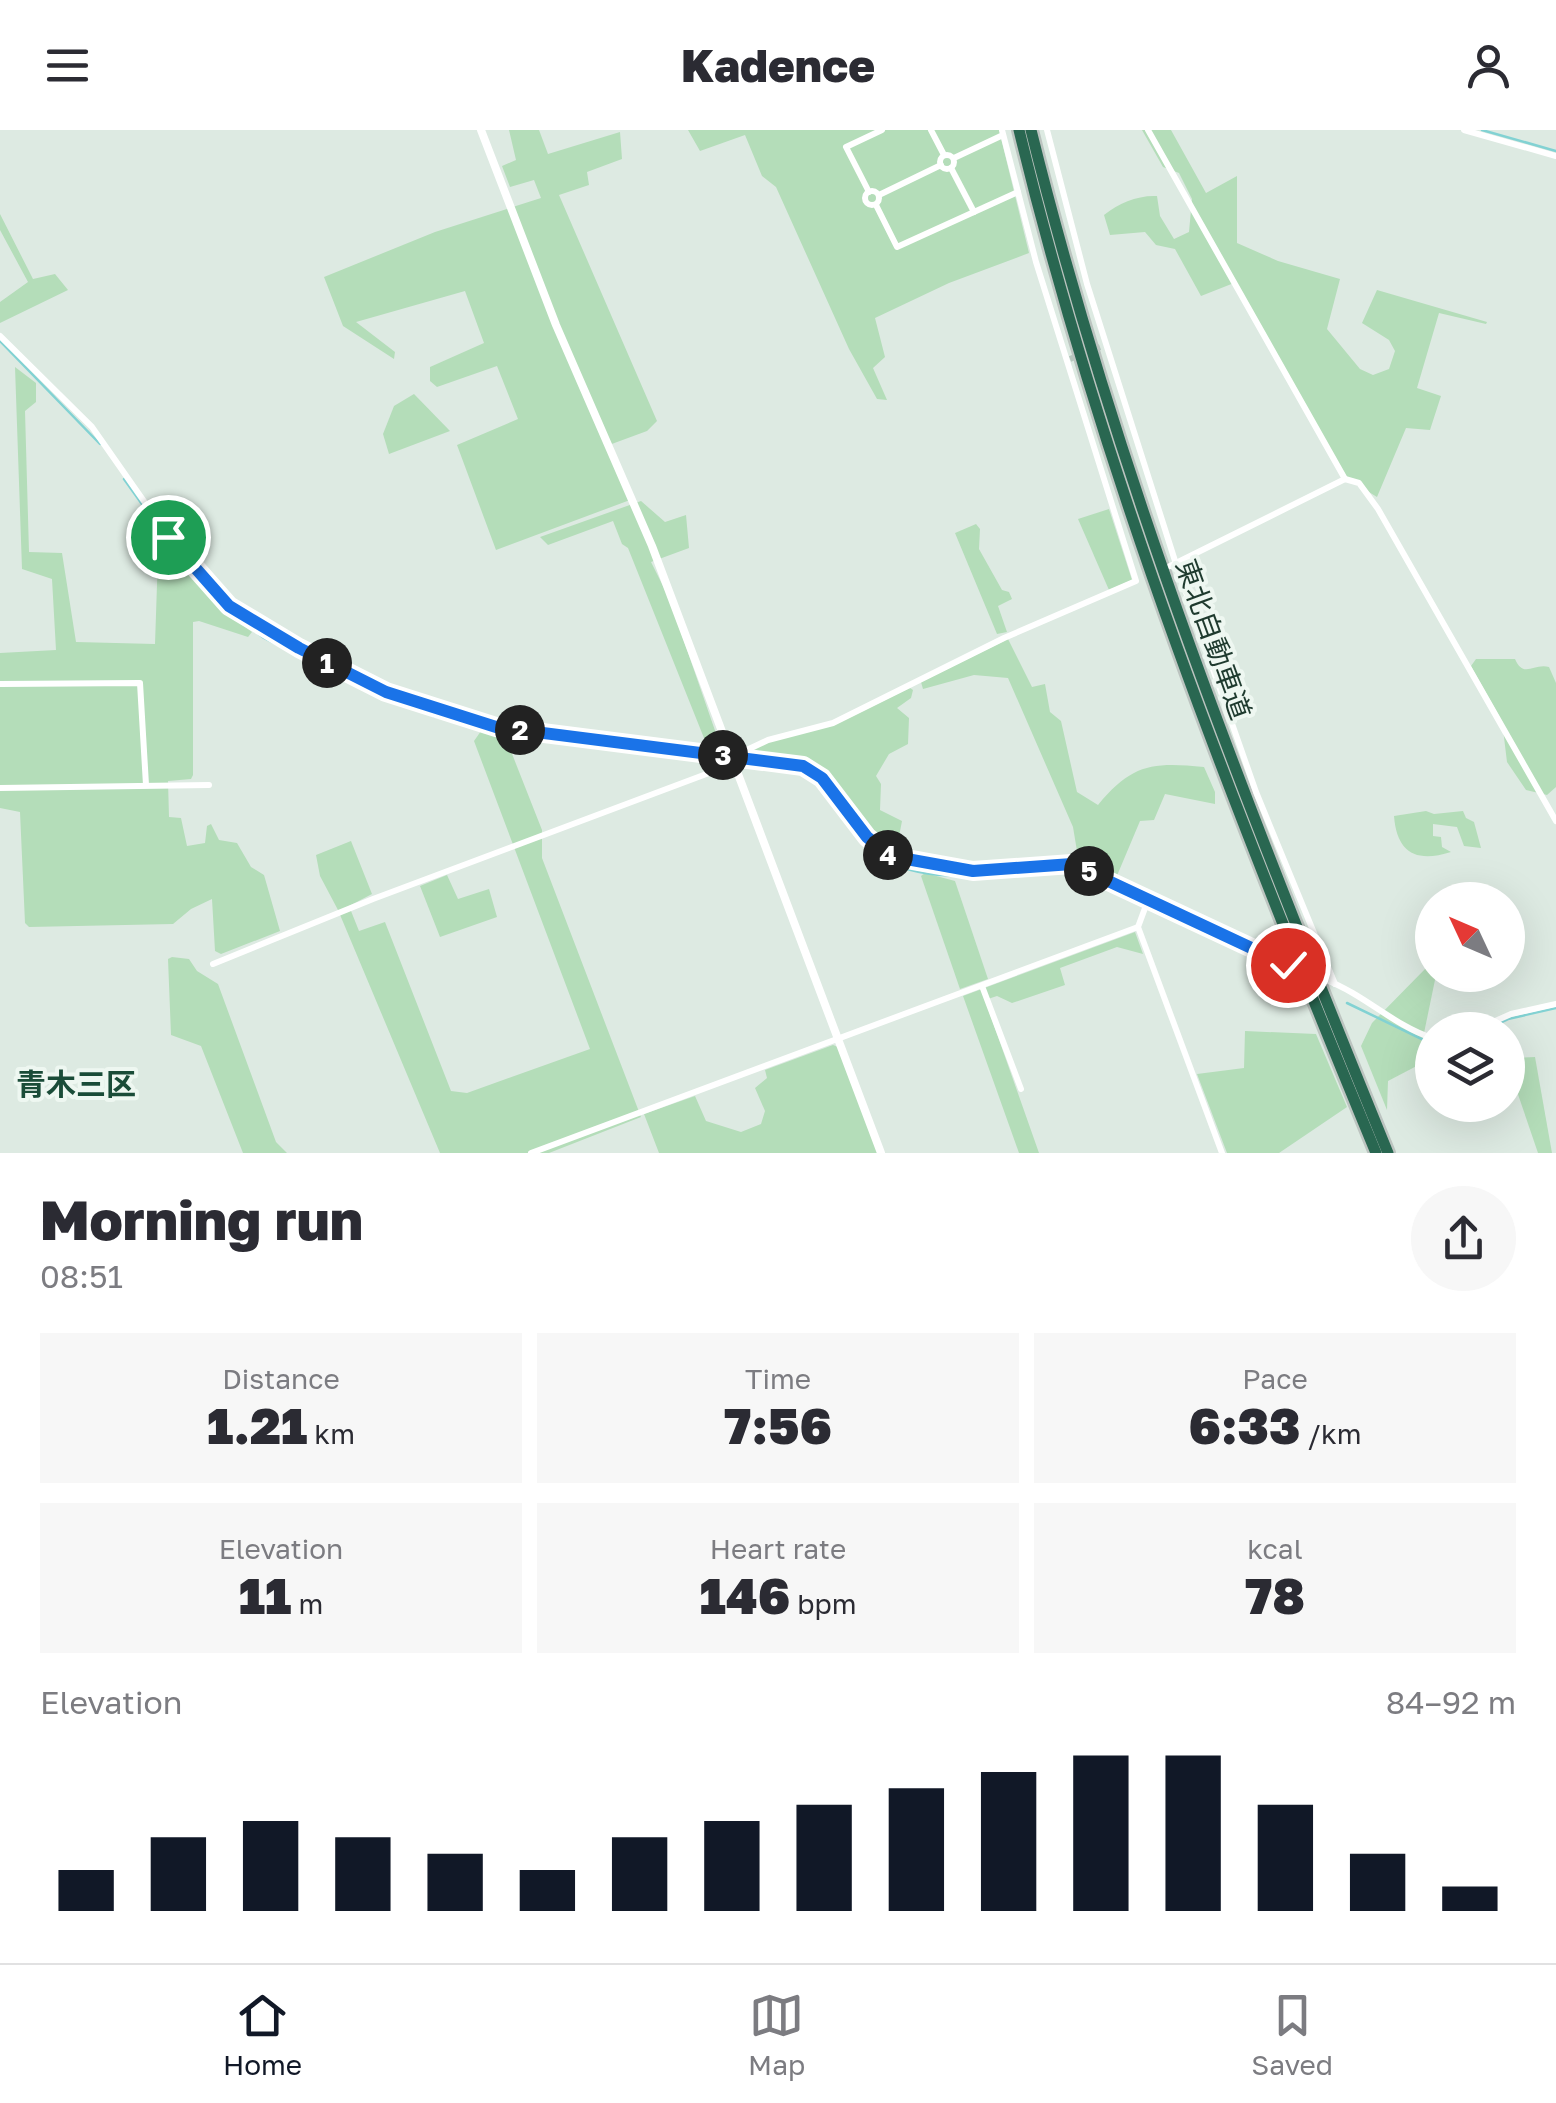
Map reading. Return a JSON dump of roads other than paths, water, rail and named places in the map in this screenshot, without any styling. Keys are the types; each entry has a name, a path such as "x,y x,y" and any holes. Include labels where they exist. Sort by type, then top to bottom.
{"highway":[{"name":"東北自動車道","path":"1019,130 1066,306 1136,530 1205,725 1376,1153"},
{"name":"東北自動車道","path":"1031,130 1076,302 1153,544 1283,893 1388,1153"}],"street":[{"path":"481,130 556,325 649,536 882,1153"},
{"path":"876,205 866,202 869,192 846,147 882,130"},
{"path":"931,130 944,155 941,165"},
{"path":"1047,130 1103,346 1173,565 1256,792 1335,984"},
{"path":"1148,130 1344,479"},
{"path":"1464,130 1556,156"},
{"path":"733,756 768,740 834,723 1004,638 1136,581 1002,132 954,158 951,168 974,212"},
{"path":"944,155 954,158"},
{"path":"869,192 879,195 941,165 951,168"},
{"path":"879,195 876,205 897,247 1018,192"},
{"path":"0,336 92,427 198,576 229,606 258,626 368,684 461,719 496,727 811,769 832,788 874,845 898,859 973,871 1072,864 1288,965"},
{"path":"1173,565 1344,479 1359,483 1369,494 1556,821"},
{"path":"0,684 140,683 146,785"},
{"path":"213,964 373,898 716,770 737,767"},
{"path":"0,788 208,784"},
{"path":"1148,900 1138,927 1222,1153"},
{"path":"530,1153 1138,927"},
{"path":"1326,980 1364,997 1398,1023 1415,1030"},
{"path":"982,986 1021,1089"},
{"path":"1520,1012 1556,1004"}],"waterway":[{"path":"1482,130 1556,151"},
{"path":"0,341 100,444"},
{"path":"124,479 189,570 218,603 264,638 355,684 434,716 491,731 806,771"},
{"path":"813,775 837,803"},
{"path":"851,821 876,854 915,871 953,876 1028,870"},
{"path":"1056,868 1076,870 1293,975"},
{"path":"1347,1003 1415,1036"},
{"path":"1525,1015 1556,1008"}],"tunnel":[{"path":"1070,359 1100,347"}],"district":[{"name":"青木三区","path":"76,1084"}]}
